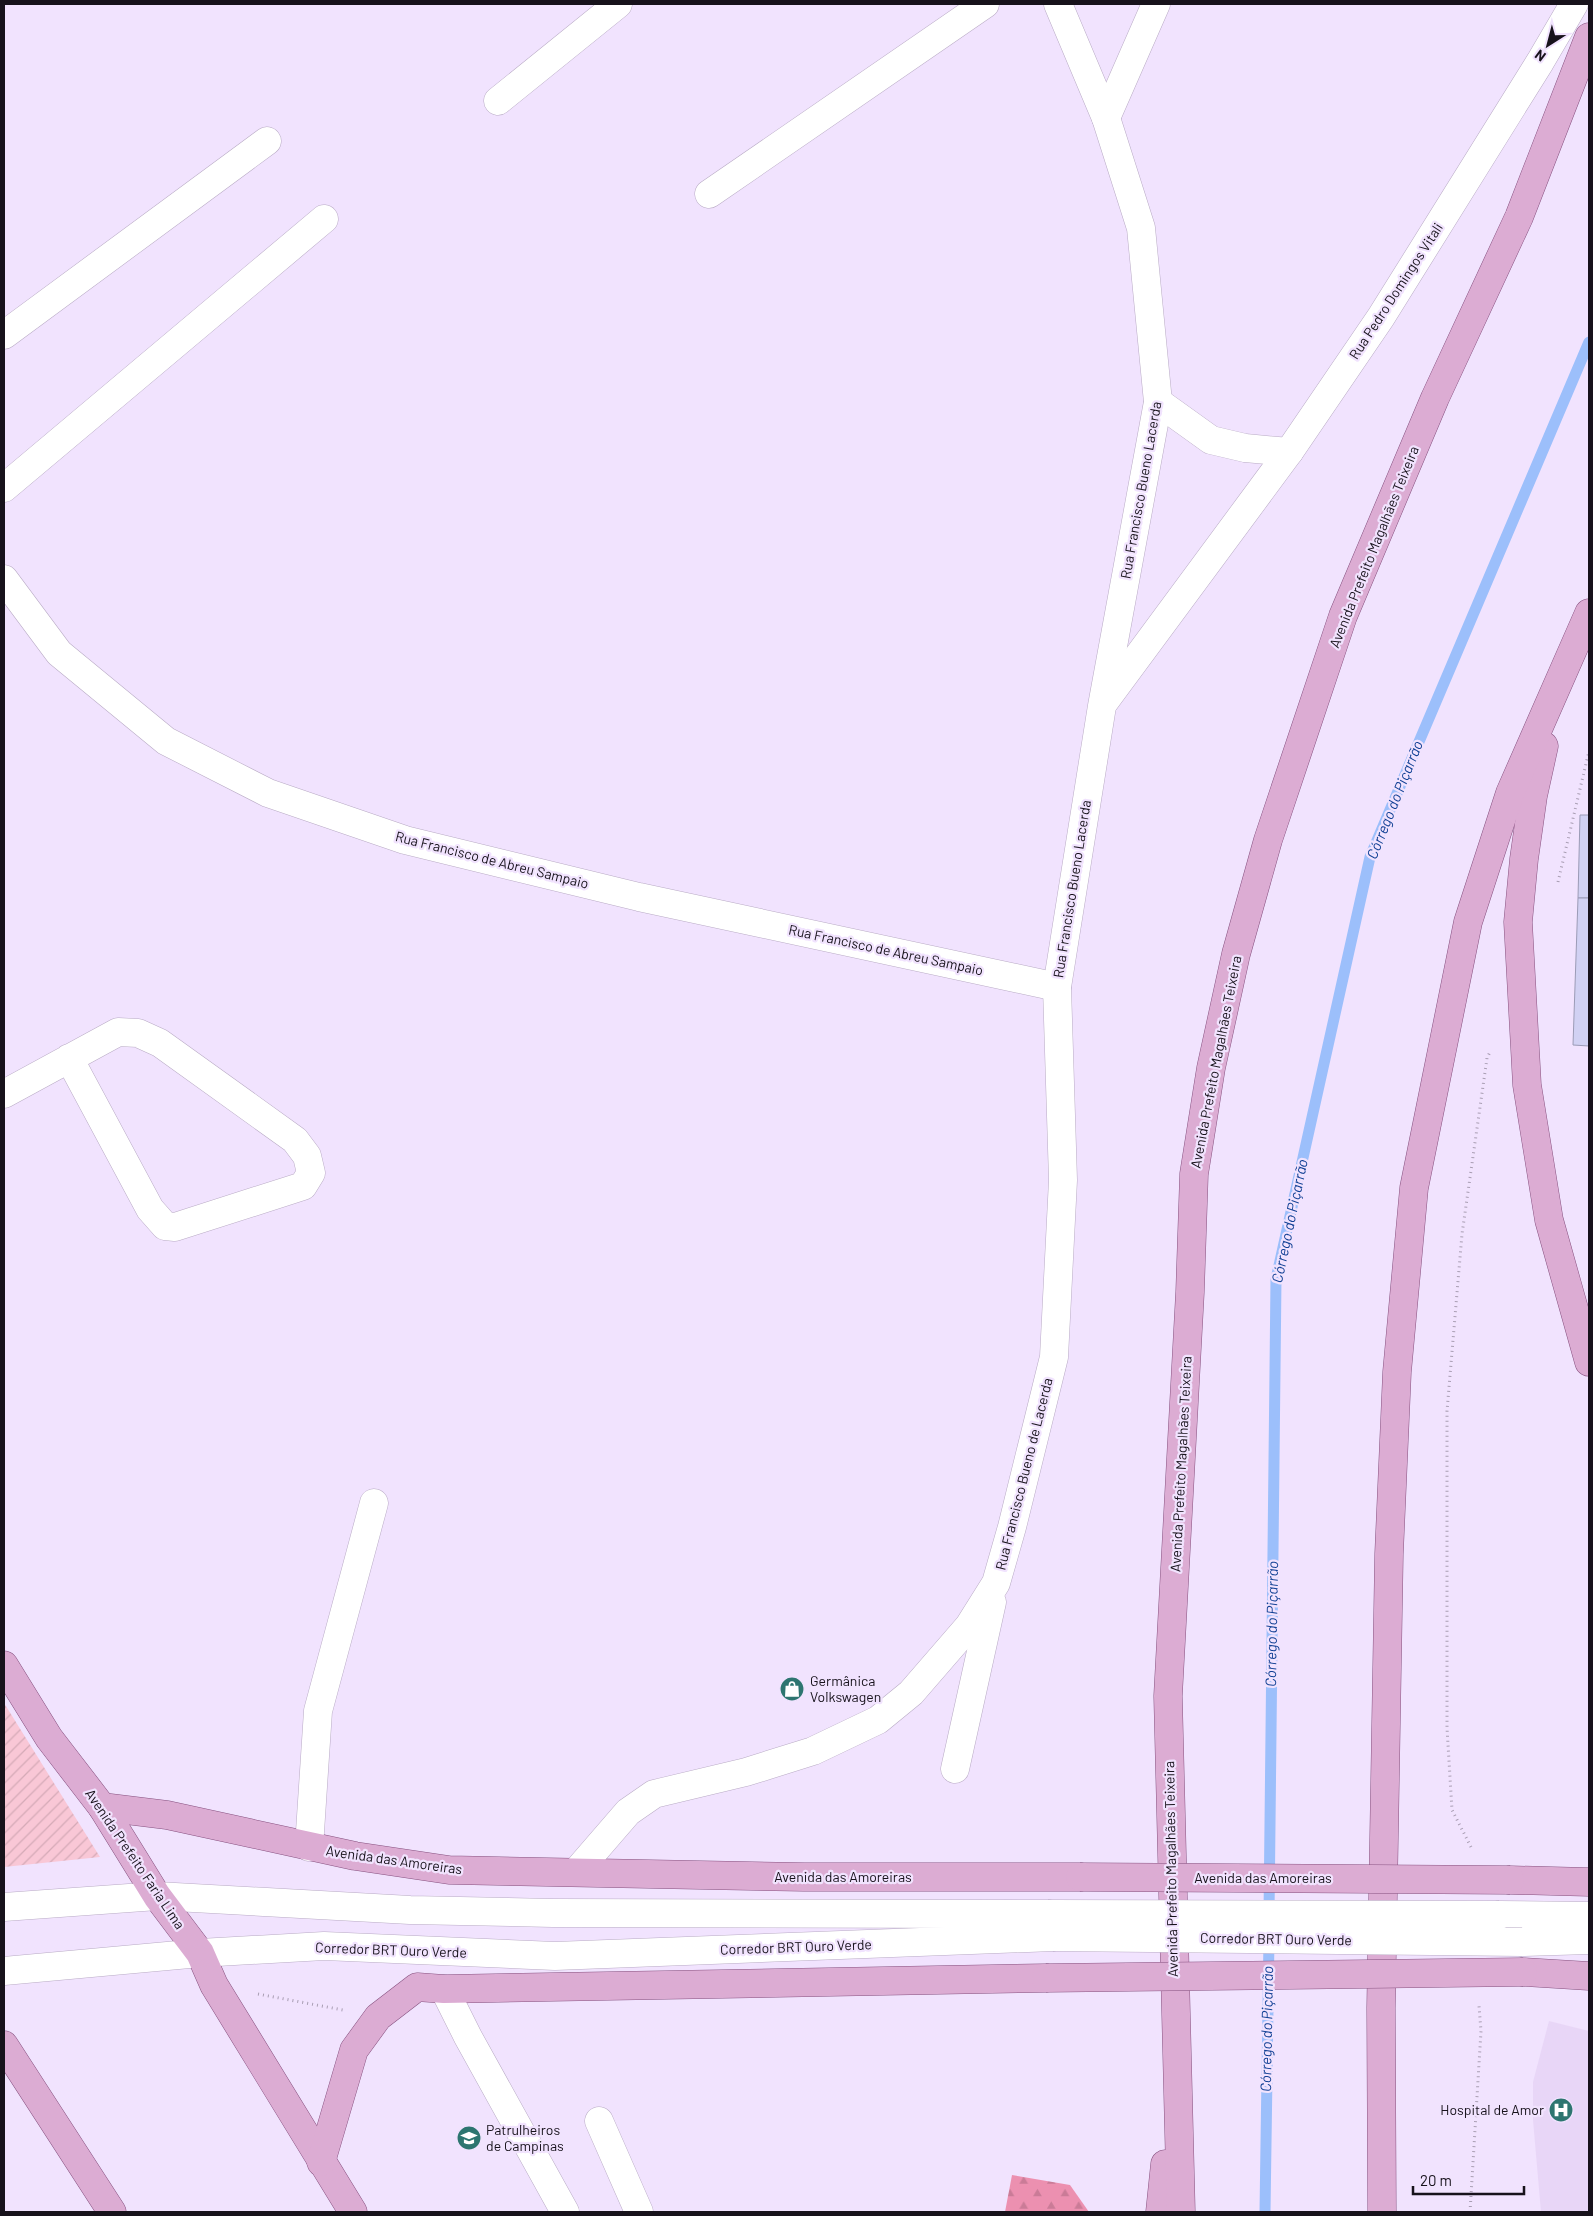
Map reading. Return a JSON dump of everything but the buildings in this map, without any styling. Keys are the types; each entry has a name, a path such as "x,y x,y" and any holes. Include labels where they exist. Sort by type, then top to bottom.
{"main road":[{"name":"Avenida Prefeito Magalhães Teixeira","path":"1181,2212 1175,2040 1168,1696 1190,1292 1194,1174 1211,1068 1236,954 1268,840 1343,616 1435,398 1519,217 1589,37"},
{"path":"1382,2212 1381,2008 1389,1554 1397,1372 1414,1188 1468,922 1510,793 1589,613"},
{"path":"1558,682 1533,796 1524,859 1518,922 1521,998 1527,1085 1549,1220 1589,1362"},
{"name":"Avenida Prefeito Faria Lima","path":"4,1665 49,1738 102,1807 157,1896 200,1953 214,1985 353,2212"},
{"name":"Avenida das Amoreiras","path":"102,1807 167,1815 355,1856 449,1870 577,1871 804,1877 1080,1877 1589,1882"},
{"path":"321,2162 354,2050 378,2017 417,1987 444,1989 1046,1978 1523,1972 1589,1976"},
{"path":"1160,2212 1175,2040"},
{"path":"4,2045 112,2212"}],"street":[{"path":"498,101 618,4"},
{"path":"709,194 985,4"},
{"name":"Rua Francisco Bueno Lacerda","path":"1057,987 1102,706 1158,402 1141,228 1106,118 1058,4"},
{"path":"1106,118 1156,4"},
{"name":"Rua Pedro Domingos Vitali","path":"1102,706 1290,452 1381,317 1540,62 1574,4"},
{"path":"4,335 268,141"},
{"path":"4,488 324,219"},
{"path":"1158,402 1211,440 1245,448 1290,452"},
{"name":"Rua Francisco de Abreu Sampaio","path":"4,579 59,653 166,741 268,793 405,840 639,896 1057,987"},
{"name":"Rua Francisco Bueno de Lacerda","path":"577,1871 628,1812 654,1794 746,1772 813,1751 878,1720 911,1693 938,1664 969,1626 996,1583 1054,1357 1063,1180 1057,987"},
{"path":"4,1094 69,1058 118,1032 138,1033 160,1042 295,1140 307,1156 311,1173 303,1186 175,1227 165,1226 157,1219 150,1208 69,1058"},
{"path":"309,1847 318,1711 374,1503"},
{"path":"954,1769 996,1583"},
{"name":"Corredor BRT Ouro Verde","path":"4,1907 157,1896 410,1910 1051,1926 1522,1942 1589,1940"},
{"name":"Corredor BRT Ouro Verde","path":"4,1971 200,1953 324,1946 555,1956 1051,1926 1499,1915 1589,1916"},
{"path":"444,1989 468,2037 565,2212"},
{"path":"599,2121 639,2212"}],"path":[{"path":"1556,887 1589,752"},
{"path":"1471,1854 1470,1845 1452,1810 1447,1728 1447,1411 1462,1234 1479,1106 1487,1058 1492,1050"},
{"path":"1470,2212 1480,2041 1479,2002"}],"shaded area":[{"path":"4,1703 100,1857 4,1867"},
{"name":"Hospital de Amor","path":"1549,2021 1589,2031 1589,2212 1541,2212 1533,2120 1533,2082"}],"green space":[{"path":"1012,2175 1070,2185 1089,2212 1005,2212"}],"waterway":[{"name":"Córrego do Piçarrão","path":"1269,1915 1276,1279 1370,857 1589,342"},
{"name":"Córrego do Piçarrão","path":"1265,2212 1269,1938"}],"place":[{"name":"Germânica Volkswagen","path":"792,1689"},
{"name":"Hospital de Amor","path":"1561,2110"},
{"name":"Patrulheiros de Campinas","path":"469,2138"}]}
